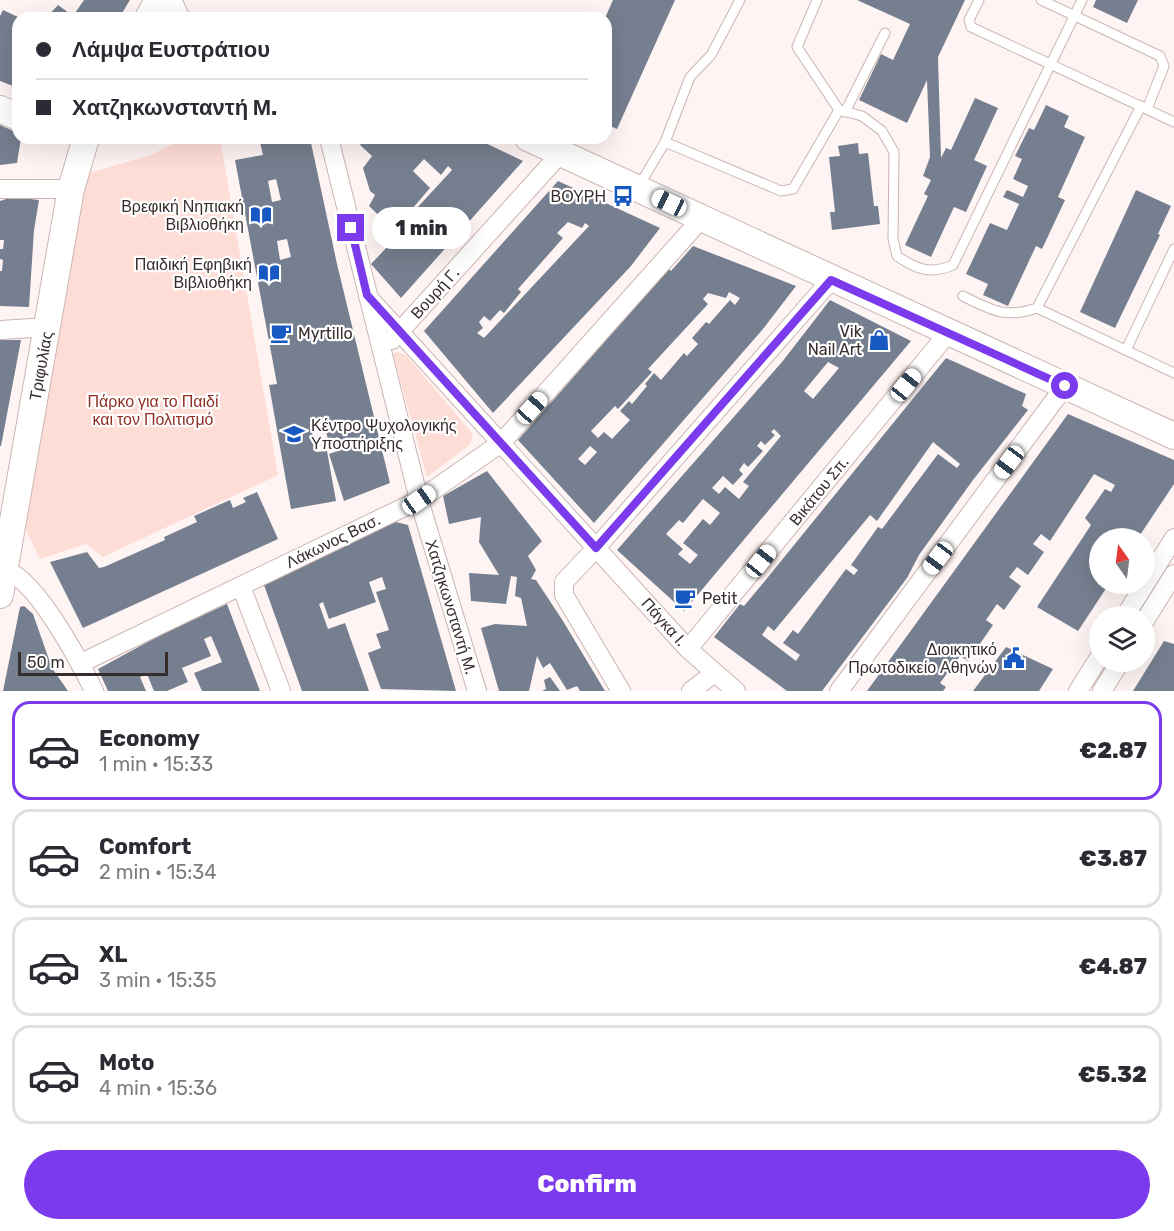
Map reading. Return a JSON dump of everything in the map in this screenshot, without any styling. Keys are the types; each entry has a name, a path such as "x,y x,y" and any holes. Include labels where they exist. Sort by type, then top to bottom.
{"street":[{"name":"Τριφυλίας","path":"0,596 8,504 48,327 71,189 82,144"},
{"name":"Χατζηκωνσταντή Μ.","path":"330,144 419,500 477,691"},
{"path":"541,144 831,280 1174,436"},
{"name":"Βουρή Γ.","path":"381,352 561,153"},
{"path":"0,189 71,189"},
{"name":"Λάκωνος Βασ.","path":"81,663 419,500 501,443 702,218"},
{"path":"621,691 564,595 564,582 831,280"},
{"name":"Πάγκα Ι.","path":"367,295 688,649 736,691"},
{"path":"0,330 48,327"},
{"name":"Βικάτου Σπ.","path":"688,649 949,332"},
{"path":"839,691 1065,386"},
{"path":"1131,606 1174,538"},
{"path":"2,570 26,582 81,663 93,691"},
{"path":"1154,606 1174,574"},
{"path":"241,586 281,691"},
{"path":"1078,691 1090,672"},
{"path":"1102,691 1114,672"},
{"path":"691,691 714,674"}],"lane":[{"path":"637,188 665,142 690,76 711,55 740,0"},
{"path":"817,0 797,47 842,111 862,116 882,130 894,152 893,239 897,256 914,268 938,272 953,265 1082,0"},
{"path":"979,0 969,20 971,27 1174,122"},
{"path":"963,296 1000,312 1017,315 1037,308 1164,66 1160,56 1041,0"},
{"path":"665,142 781,191 793,189 842,111 885,33"},
{"path":"1126,350 1174,249"},
{"path":"1037,308 1174,373"}],"green space":[{"name":"Πάρκο για το Παιδί και τον Πολιτισμό","path":"174,144 221,144 278,475 103,557 86,544 40,559 21,520 77,215 90,173 150,155"},
{"path":"397,352 406,355 473,434 470,445 427,477 393,354"}],"building":[{"path":"84,0 130,0 123,12 76,12"},
{"path":"613,0 675,0 617,129 612,127 612,12 608,12"},
{"path":"857,0 965,0 938,57 941,158 946,148 951,150 975,98 998,108 974,160 987,166 966,212 954,207 931,257 905,245 928,196 924,194 931,180 923,176 930,157 927,80 907,123 859,100 881,54 893,60 910,24"},
{"path":"1096,0 1138,0 1127,23 1093,7"},
{"path":"58,5 68,12 52,12"},
{"path":"3,10 12,14 12,86 0,81 0,16"},
{"path":"1046,105 1069,116 1064,127 1085,137 1058,197 1065,200 1042,249 1036,246 1008,306 983,295 988,284 966,274 990,223 1007,230 1019,204 1003,197 1007,190 1023,197 1028,186 1013,179 1022,159 1015,156 1029,128 1034,130"},
{"path":"0,125 12,130 12,144 20,144 17,163 0,165"},
{"path":"858,143 859,154 868,153 874,206 878,206 880,224 832,230 830,212 835,212 829,157 840,156 838,146"},
{"path":"260,144 311,144 337,264 390,483 344,501 329,454 341,450 338,437 328,440 324,422 311,427 316,452 327,451 336,501 291,509 269,385 277,384 235,160 263,155","holes":["276,179 281,200 272,202 268,181","287,239 291,257 280,260 277,241"]},
{"path":"488,144 523,161 401,298 371,264 409,224 405,221 452,170 448,166 441,175 424,159 413,171 430,188 394,230 369,206 375,195 370,191 363,168 372,156 360,145"},
{"path":"558,181 660,228 631,266 493,413 424,331","holes":["568,222 582,228 585,223 589,226 484,338 477,333 483,328 479,322 484,316 490,321 500,310 504,313 521,292 518,289 563,238 557,233"]},
{"path":"1136,190 1171,206 1158,234 1160,235 1115,328 1080,312"},
{"path":"12,197 39,200 34,230 29,307 0,306 0,271 2,271 3,260 0,259 0,249 3,249 4,240 0,240 0,201"},
{"path":"693,246 796,286 763,329 594,523 518,440 669,269 671,271","holes":["729,292 740,298 735,305 730,300 709,324 706,322 692,338 698,344 687,356 684,353 661,380 654,373 645,384 647,386 632,404 629,401 620,411 630,420 612,439 604,432 598,438 591,431 615,406 618,409 652,372 648,369 708,304 703,299 708,293 726,298","590,446 597,452 585,465 578,459"]},
{"path":"830,300 911,341 684,611 617,550 782,362","holes":["828,362 839,368 813,399 804,391","774,429 781,436 743,482 749,486 739,499 725,487 719,494 712,488 723,476 733,485 743,474 739,470 744,463 748,467 763,451 757,446 761,441 765,445 775,435 771,432","703,499 720,513 710,525 703,519 683,543 698,555 690,564 678,554 683,549 666,534 679,520 683,523"]},
{"path":"0,340 21,340 1,446 0,446"},
{"path":"946,358 1026,394 1022,406 1028,410 973,480 919,555 907,578 822,691 787,691 714,637 740,604 744,606","holes":["933,442 960,464 957,468 938,454 882,529 878,527 851,565 858,570 854,575 846,569 798,634 793,630 783,643 800,655 796,661 762,635 768,626 774,631 870,515 877,521"]},
{"path":"1068,414 1174,460 1174,484 1145,528 1089,528 1091,525 1085,518 1105,489 1111,492 1115,485 1094,474 1050,541 1041,534 1033,544 1044,552 1028,575 1017,567 1009,577 1021,586 1004,610 997,604 986,620 993,625 968,661 960,656 940,683 946,687 943,691 867,691"},
{"path":"487,471 542,541 528,556 536,570 531,579 536,580 605,691 580,691 577,686 567,690 550,663 543,668 537,656 529,691 499,691 481,628 495,624 527,626 521,598 515,596 517,577 511,576 506,604 471,601 469,573 499,575 479,542 481,517 449,524 443,496"},
{"path":"257,492 278,539 83,628 50,562 87,552 99,568 104,567 165,540 164,537 197,522 194,516 230,500 233,508 246,502 243,498"},
{"path":"392,521 408,525 456,691 381,689 368,653 381,648 376,634 389,630 376,592 386,589 382,577 369,582 376,602 329,619 323,602 319,604 328,629 345,623 369,691 302,691 264,585"},
{"path":"1089,528 1089,594 1102,594 1094,606 1089,606 1089,614 1078,631 1037,607"},
{"path":"227,604 260,691 202,691 194,673 222,662 211,636 204,639 211,656 182,668 188,682 167,691 154,691 147,674 140,677 146,691 108,691 98,669 166,632"},
{"path":"24,606 33,614 52,668 68,691 3,691 20,607"},
{"path":"1164,641 1174,644 1174,691 1133,691 1145,672 1155,672 1155,656"},
{"name":"Διοικητικό Πρωτοδικείο Αθηνών","path":"1006,647 1053,669 1039,691 973,691"},
{"path":"550,677 560,691 542,691 546,689 544,680"}],"place":[{"name":"ΒΟΥΡΗ","path":"623,196"},
{"name":"Βρεφική Νηπιακή Βιβλιοθήκη","path":"261,215"},
{"name":"Παιδική Εφηβική Βιβλιοθήκη","path":"269,273"},
{"name":"Myrtillo","path":"281,333"},
{"name":"Vik Nail Art","path":"879,340"},
{"name":"Κέντρο Ψυχολογικής Υποστήριξης","path":"294,434"},
{"name":"Petit","path":"685,598"},
{"name":"Διοικητικό Πρωτοδικείο Αθηνών","path":"1014,658"}],"route":[{"path":"351,228 367,295 596,548 831,280 1065,386"}]}
